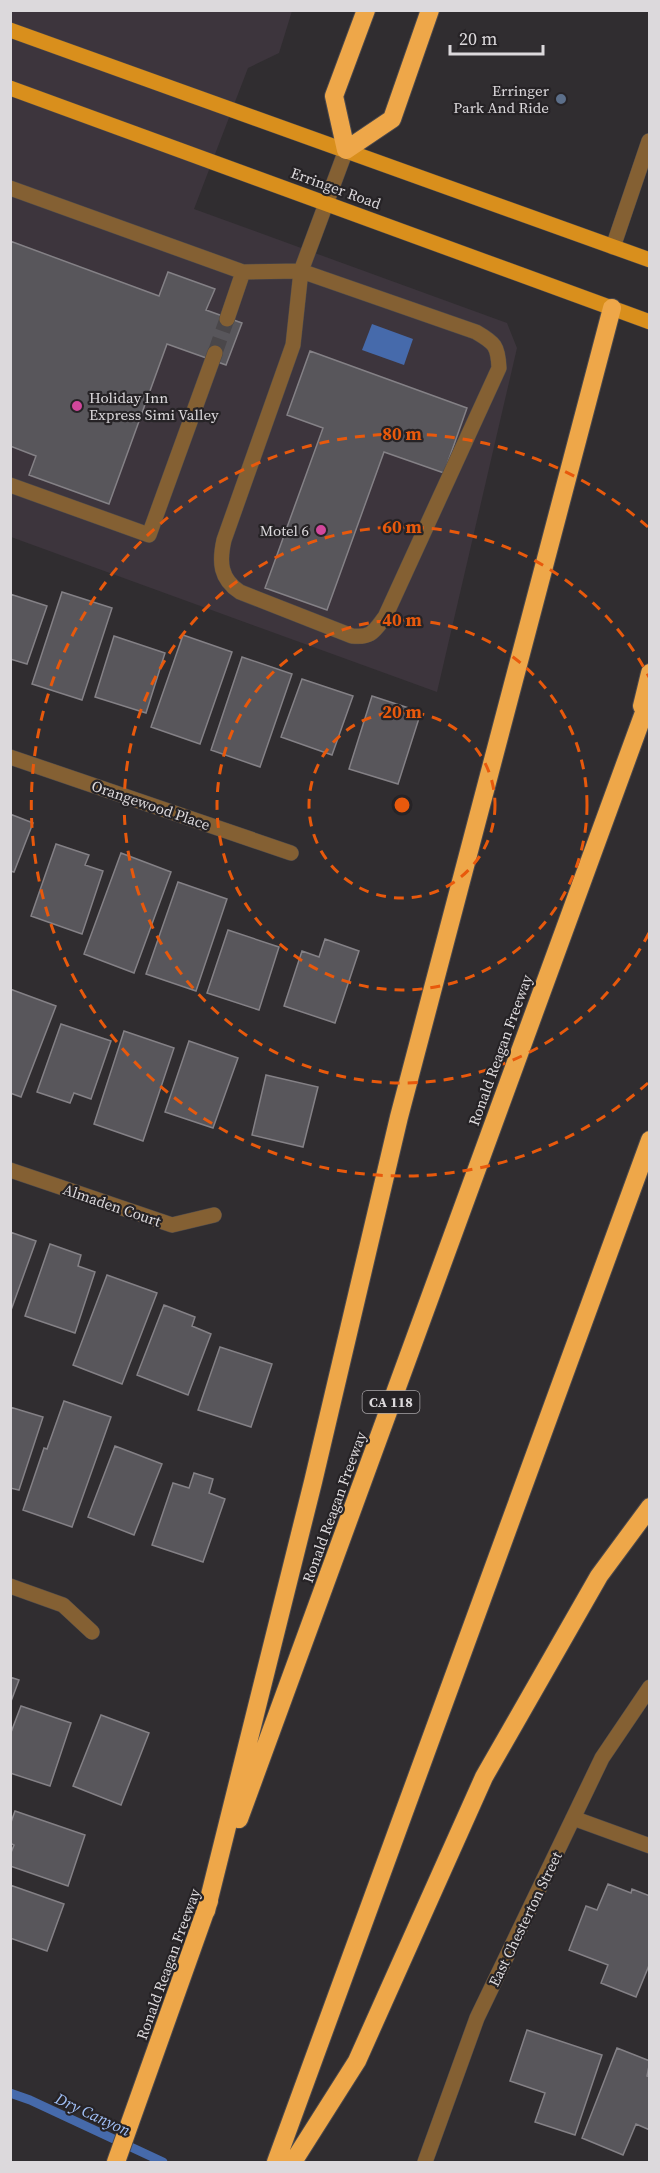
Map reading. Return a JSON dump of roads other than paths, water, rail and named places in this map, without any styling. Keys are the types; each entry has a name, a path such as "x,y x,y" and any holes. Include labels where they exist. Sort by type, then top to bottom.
{"highway":[{"path":"366,10 334,96 346,150 392,119 430,10"},
{"path":"206,1911 313,1482 399,1117 612,308"},
{"path":"635,734 650,673"},
{"name":"Ronald Reagan Freeway","path":"116,2163 650,696"},
{"path":"276,2163 650,1140"},
{"path":"293,2163 357,2061 484,1777 599,1576 650,1507"}],"main road":[{"path":"10,30 650,260"},
{"name":"Erringer Road","path":"10,88 650,322"}],"street":[{"path":"614,247 649,141"},
{"path":"10,188 243,272 301,271 476,332 490,340 498,351 499,369 386,616 371,634 362,637 352,636 240,592 231,586 222,573 221,554 293,345 301,271 346,150"},
{"path":"227,319 243,272"},
{"path":"10,485 149,535 215,353"},
{"name":"Orangewood Place","path":"10,757 291,852"},
{"name":"Almaden Court","path":"10,1170 172,1225 214,1215"},
{"path":"10,1586 63,1605 92,1632"},
{"name":"East Chesterton Street","path":"425,2162 477,2018 602,1758 650,1687"},
{"path":"573,1818 650,1846"}],"water":[{"path":"372,324 413,339 404,365 362,350"}],"waterway":[{"name":"Dry Canyon","path":"10,2093 30,2100 163,2162"}],"tunnel":[{"path":"215,353 227,319"}],"place":[{"name":"Erringer Park And Ride","path":"561,99"},
{"name":"Holiday Inn Express Simi Valley","path":"77,406"},
{"name":"Motel 6","path":"321,530"}]}
